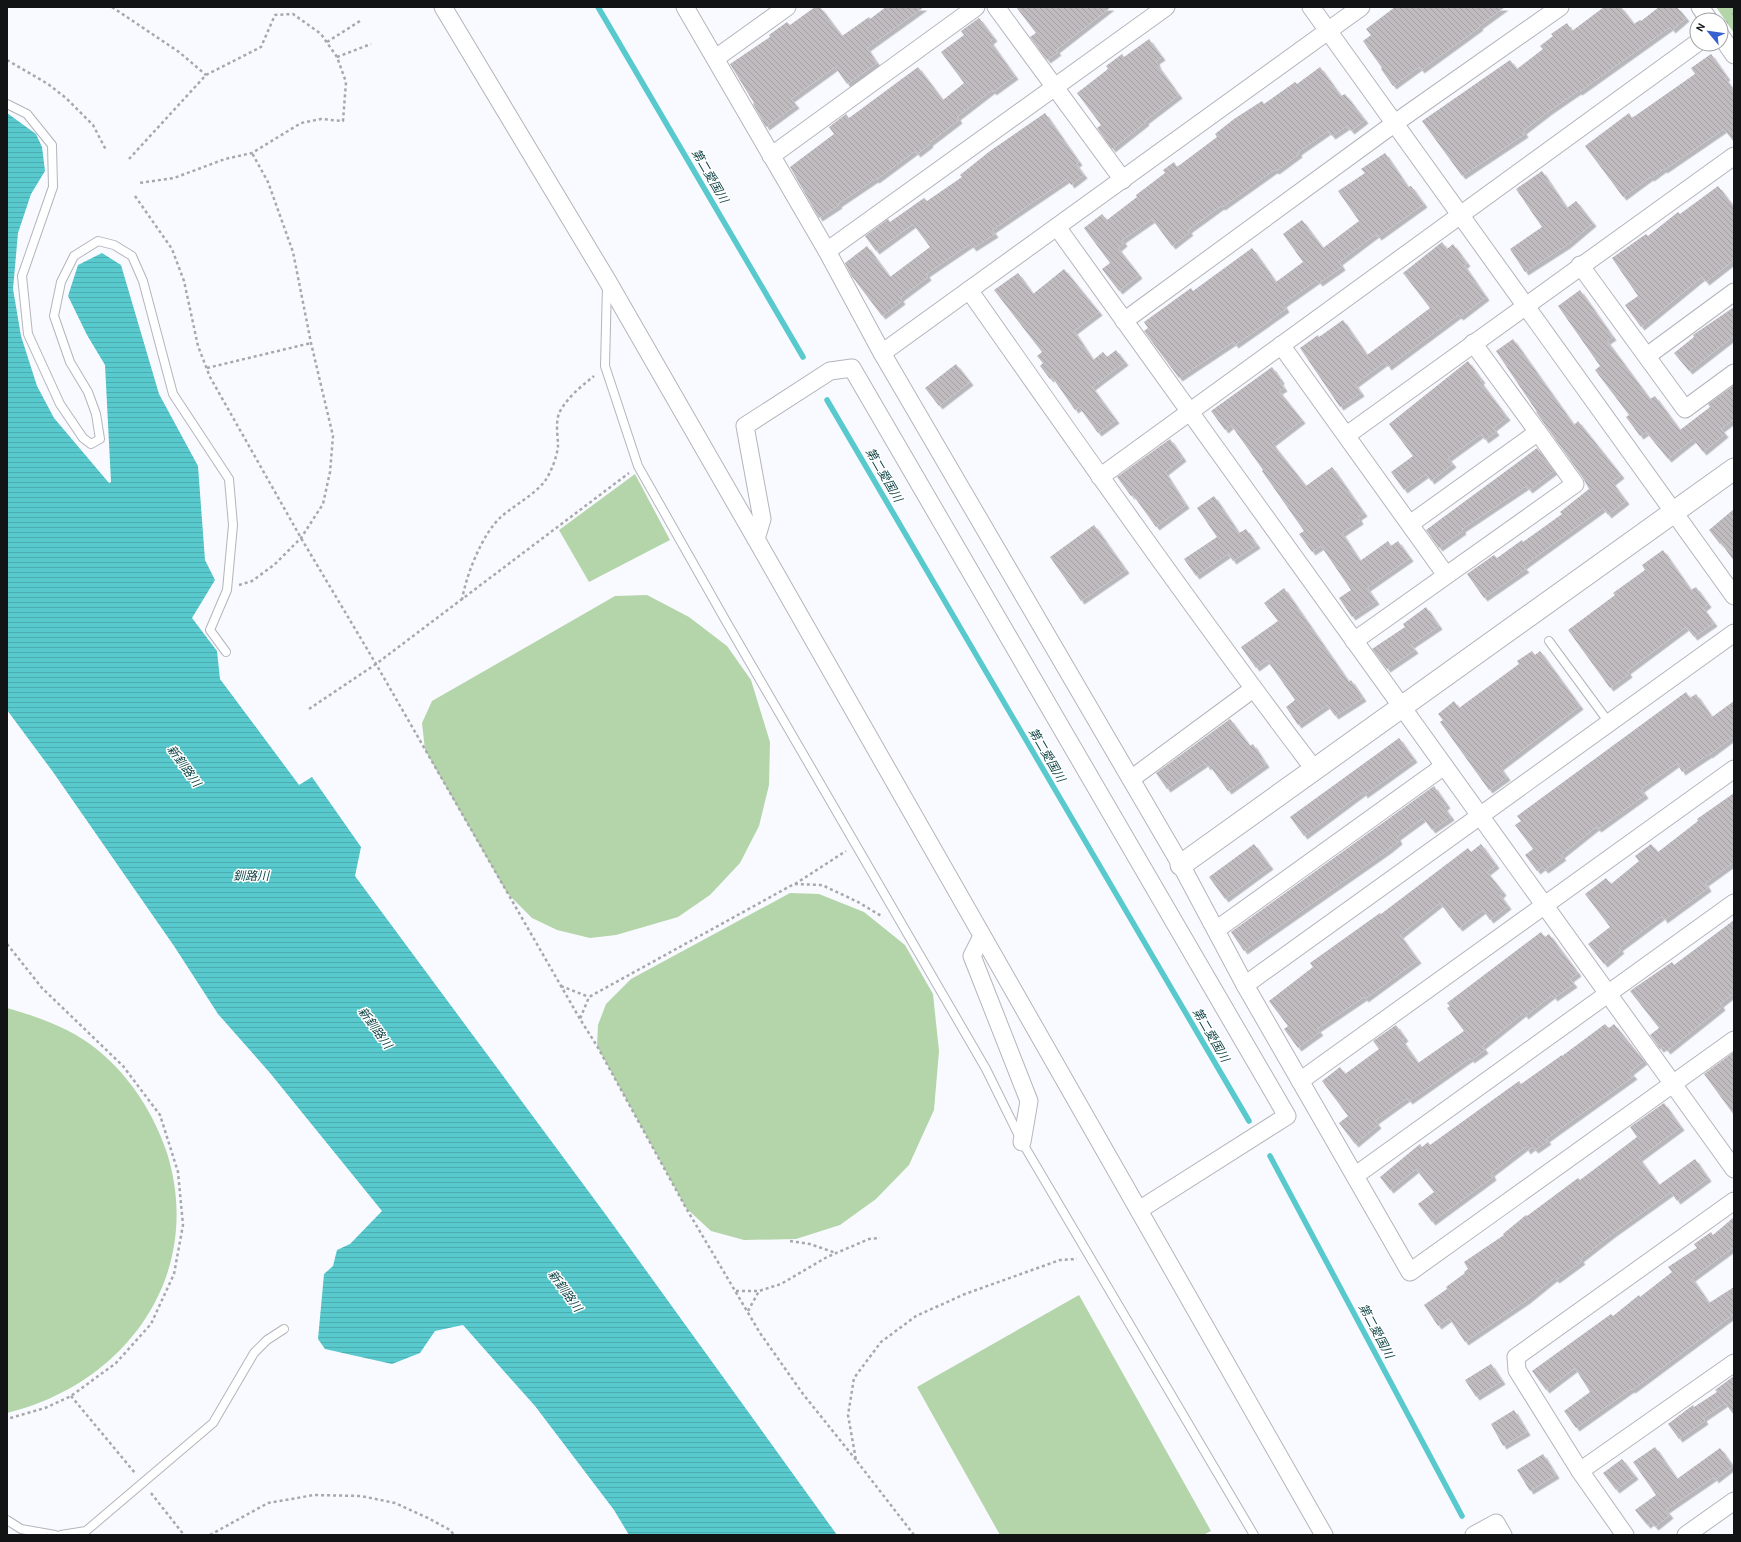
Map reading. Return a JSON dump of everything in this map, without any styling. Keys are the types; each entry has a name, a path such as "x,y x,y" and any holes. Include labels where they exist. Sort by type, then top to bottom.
{"street":[{"path":"443,7 607,280 1324,1535"},
{"path":"685,7 827,251 882,352 1181,865 1300,1081 1356,1175 1410,1272 1734,1040"},
{"path":"716,58 787,7"},
{"path":"771,156 976,7"},
{"path":"996,7 1123,180"},
{"path":"827,251 1166,7"},
{"path":"1311,7 1734,596"},
{"path":"882,352 1123,180 1361,7"},
{"path":"1124,321 1395,123 1560,7"},
{"path":"1100,477 1689,49"},
{"path":"1346,435 1580,265 1733,158"},
{"path":"1057,227 1734,1169"},
{"path":"1580,265 1685,409 1734,372"},
{"path":"969,290 1100,477 1253,689 1314,769"},
{"path":"1647,356 1734,292"},
{"path":"1354,641 1575,484 1473,343"},
{"path":"1281,345 1446,575"},
{"path":"756,539 762,519 745,426 830,371 852,368 1287,1116 1139,1210"},
{"path":"1410,524 1538,432"},
{"path":"1181,865 1734,469"},
{"path":"1246,985 1610,724 1734,633"},
{"path":"1131,779 1253,689"},
{"path":"1216,930 1444,766"},
{"path":"1300,1081 1734,769"},
{"path":"1356,1175 1734,903"},
{"path":"982,936 972,956 1029,1101 1022,1142"},
{"path":"1624,1535 1580,1471 1517,1370 1516,1357 1734,1201"},
{"path":"1580,1471 1734,1363"},
{"path":"1686,1535 1734,1501"},
{"path":"1474,1535 1496,1523 1503,1535"}],"lane":[{"path":"7,104 26,114 52,145 52,187 22,276 28,334 60,404 83,438 92,444 100,440 93,407 88,392 70,362 54,316 61,282 74,256 98,241 114,245 132,256 143,281 173,394 228,480 233,525 228,590 210,630 226,652"},
{"path":"607,280 605,366 638,466 855,845 986,1069 1022,1142 1254,1535"},
{"path":"1549,641 1610,724"},
{"path":"61,1535 86,1531 213,1423 254,1353 267,1340 284,1329"},
{"path":"7,1520 21,1529 55,1535"}],"path":[{"path":"112,7 179,52 206,75"},
{"path":"129,159 206,75 260,47 276,15 293,14 321,34 337,57 346,82 343,121 322,119 301,123 252,153 225,159 174,178 139,182"},
{"path":"327,42 360,21"},
{"path":"337,57 371,44"},
{"path":"7,60 48,84 66,98 93,125 106,150"},
{"path":"228,590 252,581 274,565 301,538 323,504 330,472 333,436 311,343 293,252 268,182 252,153"},
{"path":"135,196 172,249 184,281 198,346 210,377 301,538 376,664 560,986 596,1046 686,1208 760,1333 803,1394 914,1535"},
{"path":"207,368 311,343"},
{"path":"462,600 465,581 484,541 501,517 544,481 552,467 558,448 556,427 561,409 575,392 605,366"},
{"path":"309,709 376,664 638,466"},
{"path":"580,1019 589,997 794,884 855,845"},
{"path":"794,884 822,885 858,902 907,932"},
{"path":"7,944 42,988 123,1066 160,1115 178,1172 183,1225 174,1274 151,1324 116,1363 71,1396 45,1408 7,1419"},
{"path":"560,986 589,997"},
{"path":"736,1292 759,1291 781,1284 837,1253 868,1239 880,1238"},
{"path":"790,1241 810,1244 837,1253"},
{"path":"856,1460 848,1415 854,1378 881,1342 916,1316 965,1294 1060,1260 1092,1259"},
{"path":"748,1312 759,1291"},
{"path":"71,1396 184,1535"},
{"path":"210,1535 268,1503 314,1495 361,1496 395,1503 428,1518 450,1530 454,1535"}],"green space":[{"path":"1716,7 1734,7 1734,33 1729,26 1729,12 1719,12"},
{"path":"635,474 670,540 589,582 559,530"},
{"path":"647,595 689,617 727,646 751,680 770,742 769,785 759,826 740,863 710,895 678,917 616,935 590,938 557,930 532,918 507,893 425,750 422,723 432,701 615,596"},
{"path":"790,893 819,894 864,912 905,945 933,994 939,1051 934,1110 909,1165 876,1199 840,1225 796,1239 744,1240 711,1231 686,1208 597,1046 598,1025 606,1004 631,979"},
{"path":"7,1008 31,1015 78,1036 99,1051 121,1073 140,1098 162,1139 167,1153 176,1198 175,1241 164,1281 146,1318 120,1350 88,1377 50,1399 7,1413"},
{"path":"1079,1295 1211,1531 1203,1535 1000,1535 917,1387"}],"water":[{"name":"釧路川","path":"7,113 36,134 42,147 45,171 31,194 18,233 13,289 21,336 37,386 54,418 109,483 111,482 105,365 87,335 68,296 78,265 102,253 121,265 159,394 198,466 205,560 215,580 192,618 217,651 220,679 299,785 312,777 361,847 355,876 606,1215 837,1535 629,1535 614,1510 535,1406 463,1325 435,1331 420,1353 392,1364 325,1349 318,1339 324,1274 333,1266 337,1250 350,1244 382,1211 270,1073 218,1014 174,946 53,772 7,710"}],"building":[{"path":"815,7 820,7 842,36 869,17 870,19 886,7 924,7 867,48 877,63 847,84 835,67 791,99 796,105 766,127 753,104 754,103 730,64 770,37 769,35 787,22 790,25"},
{"path":"1016,7 1111,7 1056,50 1058,52 1047,60 1030,37 1036,33"},
{"path":"1395,7 1505,7 1421,70 1419,67 1393,86 1363,41 1371,35 1366,29"},
{"path":"1604,7 1621,7 1634,24 1640,20 1641,21 1659,7 1677,7 1686,18 1672,30 1670,27 1579,92 1578,91 1549,111 1523,131 1525,134 1462,176 1422,121 1510,60 1517,69 1543,49 1540,46 1553,36 1551,34 1567,23 1572,31"},
{"path":"979,18 994,38 990,41 1015,76 993,92 992,90 957,117 959,120 917,154 915,151 876,180 875,179 819,218 790,167 834,134 829,127 846,114 849,118 918,67 943,100 964,83 941,52 964,35 961,31"},
{"path":"1149,39 1162,57 1156,61 1158,66 1179,95 1112,149 1097,128 1101,125 1077,93 1108,69 1106,66 1122,54 1124,57"},
{"path":"1711,54 1727,77 1725,78 1734,91 1734,142 1724,129 1664,170 1663,169 1651,178 1650,177 1623,197 1585,146 1629,113 1632,118 1695,74 1691,68"},
{"path":"1320,67 1341,96 1345,94 1365,120 1351,131 1347,126 1332,136 1328,131 1298,152 1299,154 1276,171 1274,170 1188,230 1190,232 1172,246 1152,219 1122,240 1124,243 1118,248 1139,275 1119,291 1102,269 1110,263 1084,228 1102,214 1107,220 1165,173 1163,170 1174,162 1177,167 1217,137 1215,134 1234,119 1262,101 1264,104 1295,82 1297,84"},
{"path":"1045,113 1079,162 1076,164 1084,175 1071,185 1067,179 992,230 995,234 973,248 970,244 926,274 928,277 900,298 902,301 882,316 851,275 845,263 867,246 890,277 930,247 913,224 876,251 865,236 888,219 890,222 924,198 927,201 962,177 960,175 990,151"},
{"path":"1385,153 1408,187 1411,186 1424,204 1378,237 1376,234 1339,262 1342,267 1319,283 1317,280 1283,304 1286,309 1235,345 1233,342 1179,378 1144,331 1148,328 1144,322 1191,288 1193,291 1252,248 1276,282 1303,262 1283,234 1302,220 1323,248 1359,221 1338,191 1365,173 1361,169"},
{"path":"1542,171 1567,208 1576,201 1593,223 1567,245 1525,272 1510,249 1542,227 1516,189"},
{"path":"1718,186 1734,207 1734,260 1706,282 1702,277 1641,327 1625,305 1638,296 1612,258 1646,234 1648,236 1678,212 1680,214"},
{"path":"1442,242 1447,249 1453,244 1467,263 1464,265 1486,297 1460,317 1458,315 1388,367 1385,362 1355,384 1361,393 1340,407 1300,348 1343,320 1367,355 1398,332 1430,308 1403,273"},
{"path":"1064,269 1099,312 1074,331 1093,360 1103,352 1107,357 1116,350 1125,362 1092,387 1116,420 1098,433 1079,407 1075,410 1052,377 1050,379 1040,366 1043,363 1037,356 1042,352 994,290 1018,273 1033,294"},
{"path":"1580,290 1613,337 1607,341 1650,399 1655,396 1680,430 1710,407 1708,404 1734,385 1734,419 1721,429 1725,434 1703,452 1693,439 1668,459 1646,432 1640,436 1626,417 1629,415 1595,370 1600,366 1558,306"},
{"path":"1734,307 1734,336 1689,371 1674,353 1694,337 1693,335"},
{"path":"1513,339 1574,425 1578,421 1621,475 1612,482 1626,501 1608,515 1603,508 1523,566 1526,569 1484,598 1467,574 1494,555 1497,558 1522,540 1523,542 1562,514 1560,512 1589,489 1496,351"},
{"path":"1468,361 1482,380 1480,381 1507,417 1493,428 1496,432 1485,440 1481,434 1448,458 1453,464 1431,481 1426,474 1404,490 1391,472 1413,456 1389,424"},
{"path":"956,364 970,382 939,406 925,388"},
{"path":"1272,367 1281,380 1280,382 1284,388 1279,391 1302,420 1272,443 1306,486 1332,467 1364,513 1358,517 1360,521 1342,533 1360,561 1388,541 1391,546 1398,541 1410,558 1367,588 1376,601 1352,617 1339,598 1351,590 1321,546 1312,552 1299,534 1304,531 1231,425 1225,430 1211,411"},
{"path":"1170,439 1183,458 1165,472 1186,505 1156,527 1133,495 1131,496 1117,477"},
{"path":"1537,448 1554,471 1529,490 1526,486 1462,529 1463,531 1439,548 1426,530"},
{"path":"1214,496 1239,533 1246,529 1257,545 1233,561 1228,554 1196,576 1184,559 1217,537 1197,508"},
{"path":"1734,509 1734,561 1709,530"},
{"path":"1094,525 1126,570 1081,601 1050,557"},
{"path":"1663,550 1691,590 1696,587 1708,604 1703,608 1714,623 1694,637 1686,627 1627,671 1629,674 1610,688 1568,630 1615,595 1613,593 1645,570 1642,565"},
{"path":"1284,588 1349,682 1351,680 1363,698 1335,716 1327,705 1298,725 1286,707 1295,700 1267,660 1256,668 1241,647 1278,621 1264,603"},
{"path":"1426,607 1439,626 1411,645 1415,650 1387,669 1372,649 1405,627 1403,624"},
{"path":"1532,651 1535,655 1540,651 1580,706 1500,767 1507,777 1489,790 1440,722 1443,720 1438,714 1454,701 1459,708 1519,664 1517,661"},
{"path":"1686,692 1690,698 1696,694 1712,717 1734,701 1734,736 1709,755 1682,772 1677,763 1641,789 1645,795 1598,829 1596,827 1561,855 1563,857 1545,870 1542,867 1537,871 1525,855 1533,849 1515,825 1521,821 1517,816"},
{"path":"1230,719 1250,746 1253,744 1266,764 1228,791 1209,765 1207,767 1205,763 1167,789 1156,773"},
{"path":"1399,738 1414,759 1364,795 1363,792 1304,836 1290,817"},
{"path":"1434,786 1447,805 1444,807 1451,817 1432,830 1423,818 1397,837 1399,841 1388,850 1244,951 1231,932"},
{"path":"1734,793 1734,862 1705,883 1708,888 1664,920 1662,916 1619,948 1621,950 1604,964 1588,944 1610,927 1585,894 1606,878 1611,884 1639,861 1635,856 1651,844 1658,852 1698,821 1697,819"},
{"path":"1254,844 1270,866 1225,899 1209,877"},
{"path":"1481,844 1496,865 1487,872 1503,892 1500,895 1508,906 1490,920 1483,910 1459,928 1440,903 1400,935 1418,960 1365,999 1364,997 1317,1029 1320,1032 1298,1048 1284,1029 1288,1026 1269,1001 1313,967 1310,963 1380,913 1381,914 1468,848 1471,852"},
{"path":"1734,920 1734,993 1720,1004 1722,1007 1667,1051 1664,1047 1660,1049 1650,1035 1659,1028 1630,991 1672,962 1674,965"},
{"path":"1541,932 1545,937 1549,934 1578,973 1570,979 1574,984 1554,998 1552,995 1525,1016 1523,1013 1482,1046 1485,1050 1471,1060 1470,1058 1409,1101 1407,1098 1375,1121 1378,1125 1355,1144 1339,1123 1348,1116 1322,1081 1340,1067 1345,1074 1379,1049 1373,1041 1396,1025 1405,1038 1402,1040 1418,1063 1464,1031 1447,1008 1450,1006 1447,1003"},
{"path":"1605,1024 1609,1028 1614,1024 1644,1061 1630,1072 1634,1076 1546,1139 1548,1141 1535,1150 1532,1147 1527,1151 1525,1147 1491,1173 1493,1177 1432,1222 1418,1204 1434,1192 1416,1169 1390,1190 1380,1177 1420,1144 1422,1147 1428,1142 1430,1145 1519,1081 1521,1084"},
{"path":"1734,1052 1734,1115 1704,1074"},
{"path":"1664,1103 1681,1127 1639,1158 1659,1185 1695,1159 1708,1178 1677,1201 1671,1192 1612,1234 1580,1259 1582,1261 1556,1280 1554,1278 1527,1300 1465,1342 1449,1318 1438,1326 1424,1305 1447,1289 1446,1287 1465,1273 1464,1272 1468,1269 1464,1262 1504,1235 1503,1234 1526,1215 1527,1216 1578,1178 1580,1180 1637,1137 1630,1127"},
{"path":"1734,1217 1734,1247 1692,1278 1709,1303 1734,1287 1734,1314 1632,1390 1631,1389 1576,1428 1564,1411 1590,1392 1575,1368 1546,1390 1532,1371 1611,1314 1613,1316 1639,1295 1640,1297 1672,1272 1668,1267 1697,1248 1694,1244 1711,1232 1713,1235"},
{"path":"1491,1364 1502,1381 1476,1397 1465,1380"},
{"path":"1734,1376 1734,1415 1725,1403 1703,1418 1705,1421 1679,1439 1668,1424 1693,1405 1694,1407 1717,1392 1715,1390"},
{"path":"1514,1410 1527,1432 1503,1446 1491,1424"},
{"path":"1655,1447 1677,1479 1720,1448 1733,1466 1715,1480 1714,1477 1666,1510 1670,1515 1655,1527 1651,1522 1647,1525 1635,1510 1656,1495 1633,1462"},
{"path":"1543,1454 1556,1475 1530,1491 1517,1470"},
{"path":"1622,1459 1635,1476 1616,1490 1603,1473"}],"waterway":[{"name":"第二愛国川","path":"598,7 803,357"},
{"name":"第二愛国川","path":"827,400 1249,1121"},
{"name":"第二愛国川","path":"1270,1156 1462,1516"}],"water label":[{"name":"新釧路川","path":"184,766"},
{"name":"新釧路川","path":"375,1028"},
{"name":"新釧路川","path":"565,1291"}]}
